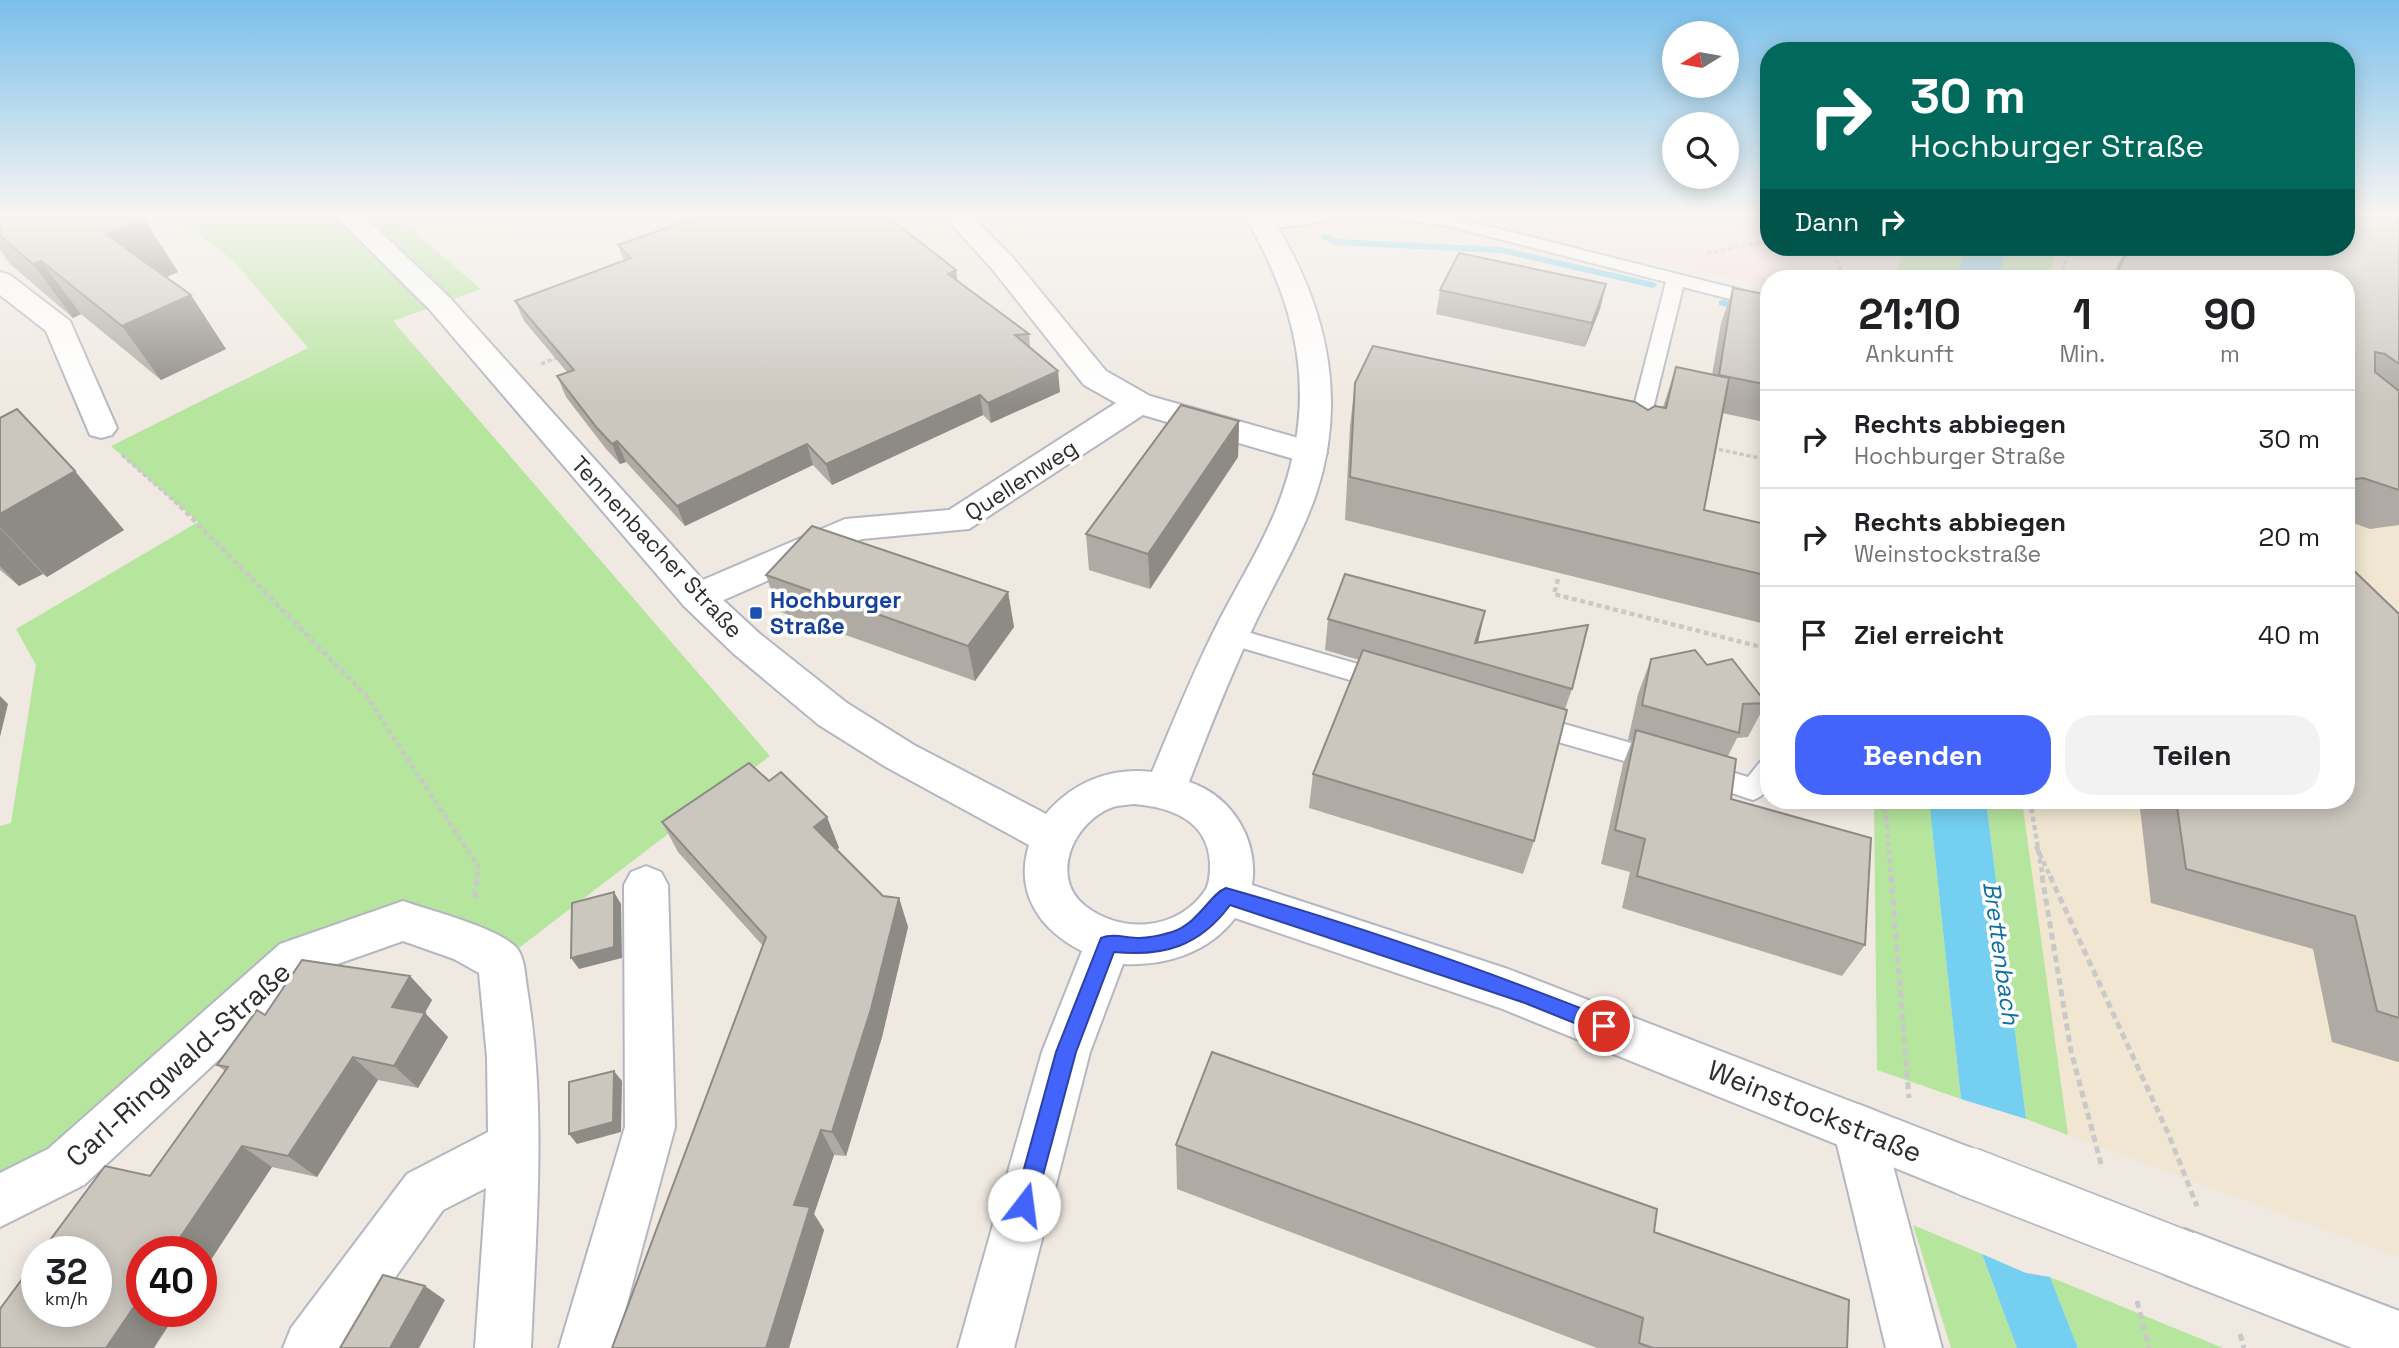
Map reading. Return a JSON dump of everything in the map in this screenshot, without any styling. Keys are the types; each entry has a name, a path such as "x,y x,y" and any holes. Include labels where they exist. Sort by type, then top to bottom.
{"street":[{"name":"Tennenbacher Straße","path":"414,279 505,377 697,597 747,644 832,714 900,756 1052,837"},
{"path":"1015,279 1095,378 1139,403 1311,453"},
{"path":"1166,789 1230,636 1282,535 1300,493 1311,453 1315,364 1311,329 1300,290 1294,279"},
{"path":"0,281 59,327 101,428"},
{"name":"Quellenweg","path":"697,597 857,527 957,521 1139,403"},
{"path":"1134,787 1166,789 1198,803 1225,831 1233,864 1226,896 1208,920 1179,938 1143,947 1108,943 1077,930 1053,904 1044,869 1052,837 1072,811 1102,793 1134,787"},
{"path":"587,1348 650,1127 646,885"},
{"name":"Weinstockstraße","path":"1226,896 1288,913 1528,996 1913,1150 2399,1339"},
{"name":"Carl-Ringwald-Straße","path":"0,1201 66,1167 296,958 403,921 469,944 500,962 510,1016 513,1146 503,1348"},
{"path":"986,1348 1066,1052 1108,943"},
{"path":"1858,1128 1914,1348"},
{"path":"311,1348 425,1192 513,1146"}],"lane":[{"path":"1636,438 1676,279"},
{"path":"1679,279 1760,301"},
{"path":"1230,636 1404,687"},
{"path":"1512,718 1753,789 1760,780"}],"path":[{"path":"505,377 569,353"},
{"path":"101,428 111,446 198,522 365,694 478,866 469,944"},
{"path":"1636,438 1760,459"},
{"path":"1558,579 1554,594 1760,647"},
{"path":"1884,809 1913,1150"},
{"path":"2031,809 2071,1051 2101,1164"},
{"path":"2035,846 2168,1133 2204,1264"},
{"path":"2137,1301 2149,1348"}],"shaded area":[{"path":"1734,279 1760,279 1760,285"},
{"path":"2355,279 2399,279 2399,1257 2068,1135 2023,809 2355,809"}],"green space":[{"path":"249,279 469,279 481,289 393,321 770,756 503,960 407,914 0,1197 0,826 11,823 36,665 16,629 198,522 111,446 308,348"},
{"path":"1874,809 1930,809 1961,1099 1877,1070"},
{"path":"1987,809 2023,809 2068,1135 2026,1119"},
{"path":"1913,1225 1982,1254 2017,1348 1951,1348"},
{"path":"2050,1277 2223,1348 2078,1348"}],"water":[{"name":"Brettenbach","path":"1930,809 1987,809 2026,1119 1961,1099"},
{"path":"1982,1254 2026,1273 2050,1277 2078,1348 2017,1348"}],"building":[{"path":"63,279 169,279 191,295 122,326"},
{"path":"575,279 955,279 1029,334 1015,335 1058,371 988,403 980,395 826,464 807,444 677,506 617,441 612,444 597,428 557,376 574,370 515,301"},
{"path":"1446,279 1582,279 1606,284 1592,323 1440,290"},
{"path":"2355,279 2399,279 2399,364 2385,354 2375,352 2375,372 2399,391 2399,490 2363,478 2355,479"},
{"path":"1733,288 1760,293 1760,383 1719,375"},
{"path":"1373,346 1635,402 1648,410 1655,406 1666,408 1676,367 1729,378 1704,510 1760,523 1760,574 1350,477 1355,383"},
{"path":"1181,405 1239,421 1148,554 1086,534"},
{"path":"17,409 75,471 0,514 0,418"},
{"path":"812,526 1008,592 968,646 766,575"},
{"path":"2355,572 2399,614 2399,1018 2377,1011 2355,916 2186,869 2177,809 2355,809"},
{"path":"1345,574 1485,611 1475,643 1588,625 1572,689 1328,619"},
{"path":"1363,650 1567,710 1534,841 1313,774"},
{"path":"1695,650 1707,665 1732,659 1760,695 1760,703 1743,704 1739,733 1642,705 1651,659"},
{"path":"1636,730 1736,759 1731,799 1871,838 1865,945 1637,876 1645,839 1615,830"},
{"path":"749,763 769,781 781,772 827,817 814,827 883,896 899,898 871,1009 832,1132 821,1130 794,1205 810,1207 766,1348 612,1348 766,937 662,822"},
{"path":"614,892 614,947 571,958 572,903"},
{"path":"302,960 410,976 392,1007 425,1013 394,1066 353,1057 288,1156 242,1146 181,1236 126,1236 126,1319 106,1348 0,1348 0,1309 21,1281 21,1327 112,1327 112,1236 53,1236 105,1166 150,1176 228,1067 217,1065 257,1010 265,1015"},
{"path":"1212,1052 1657,1209 1654,1232 1849,1300 1847,1348 1653,1348 1639,1343 1643,1318 1176,1145"},
{"path":"614,1071 613,1122 569,1134 569,1082"},
{"path":"383,1275 425,1286 390,1348 340,1348"}],"waterway":[{"path":"1627,279 1653,285"},
{"path":"1723,303 1760,312"}],"place":[{"name":"Hochburger Straße","path":"756,613"}],"route":[{"path":"1024,1205 1066,1052 1108,943 1143,947 1179,938 1208,920 1226,896 1288,913 1528,996 1604,1026"}]}
